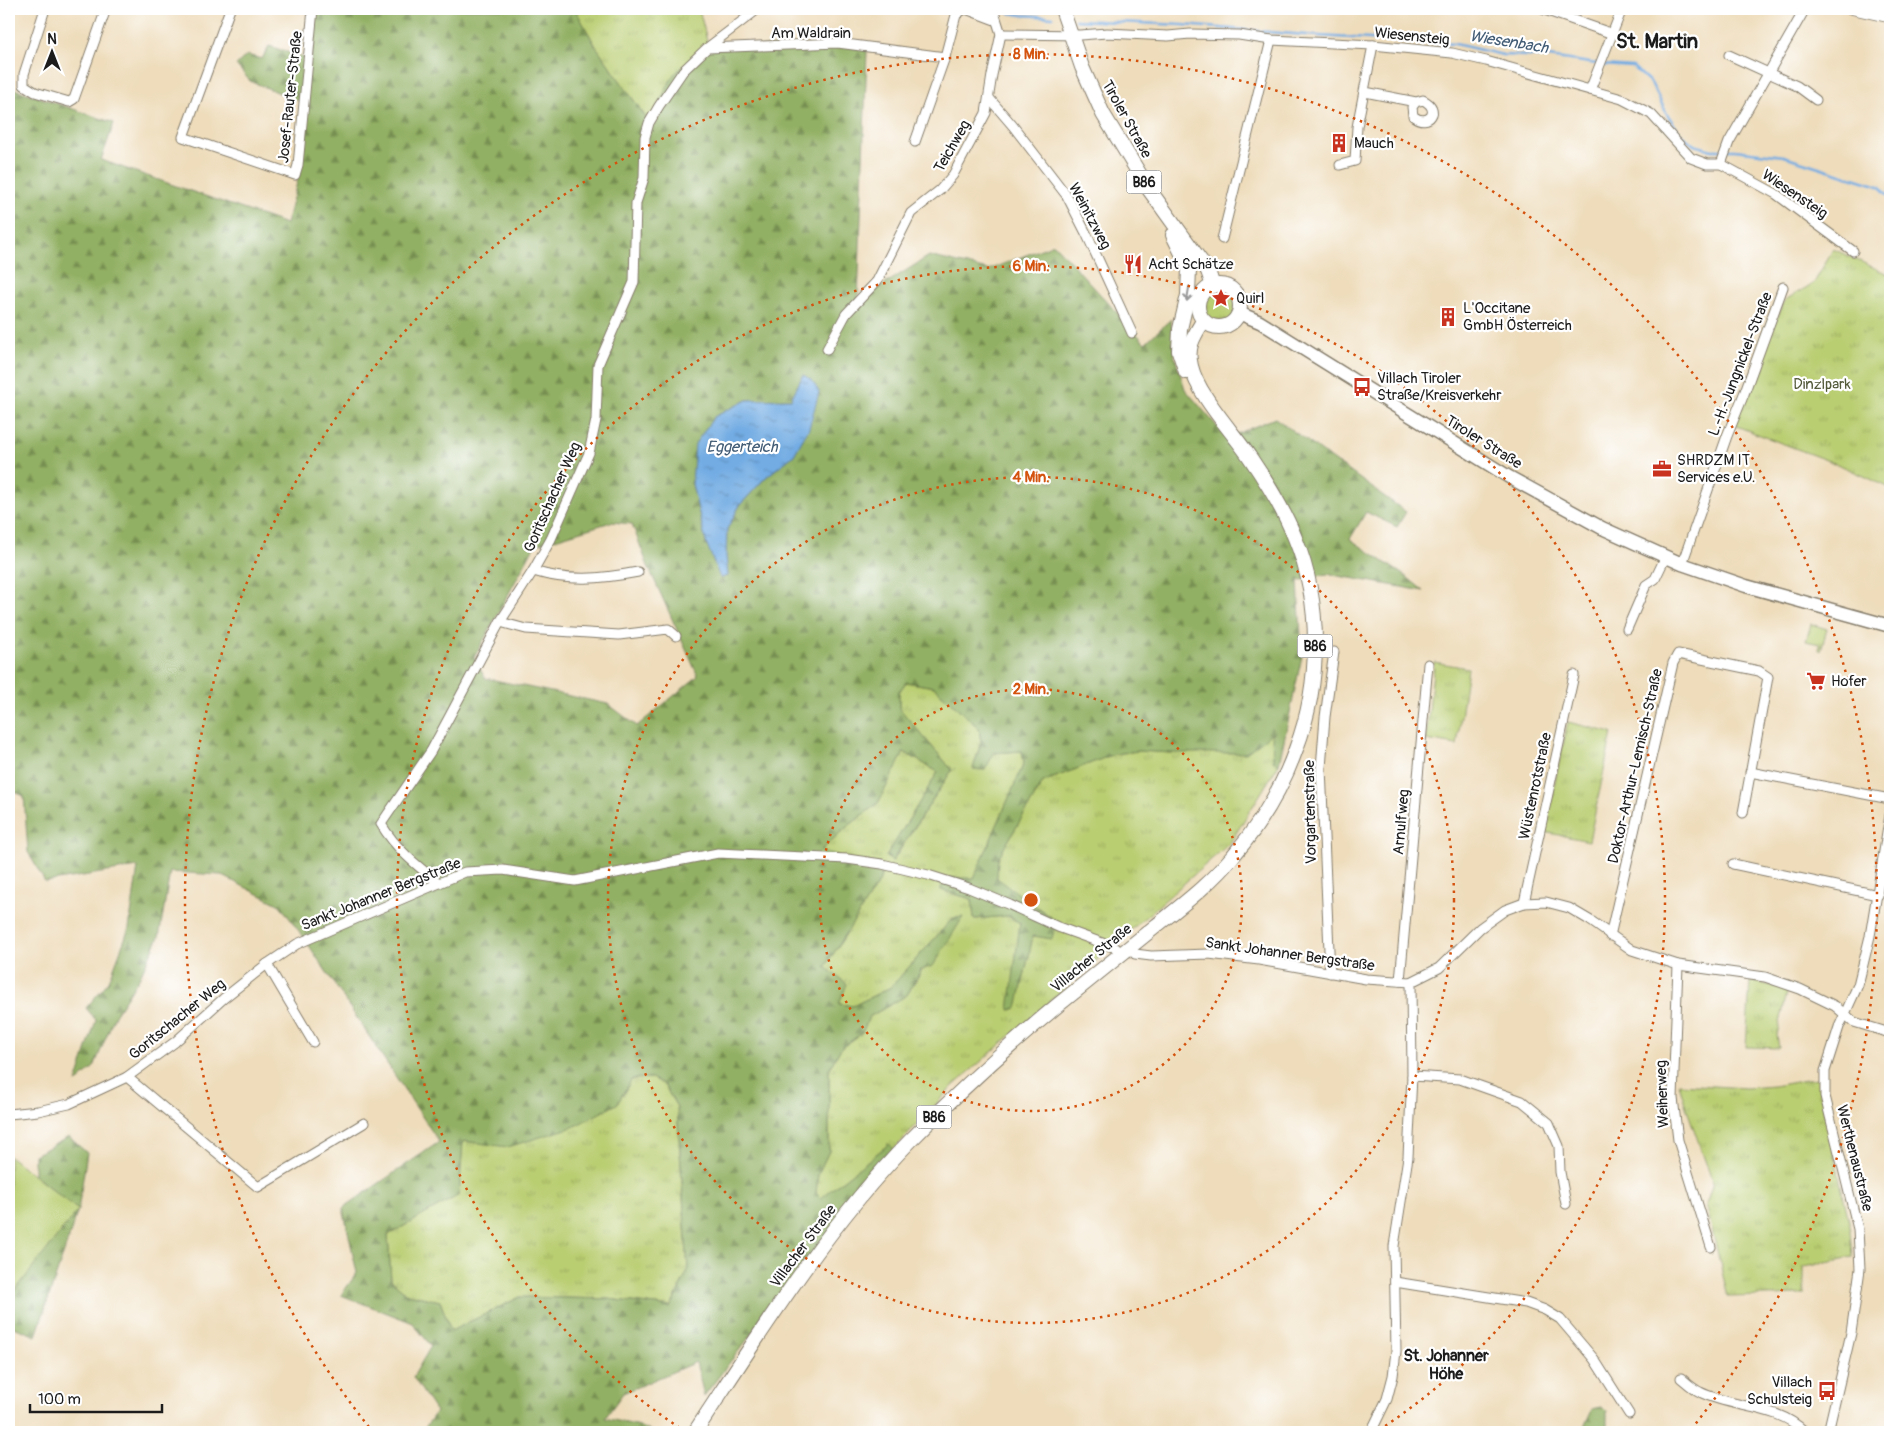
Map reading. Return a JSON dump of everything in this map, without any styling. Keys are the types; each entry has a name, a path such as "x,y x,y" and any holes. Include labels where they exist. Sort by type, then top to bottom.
{"main road":[{"name":"Tiroler Straße","path":"1062,9 1070,34 1103,114 1148,188 1208,271 1213,286"},
{"name":"B86","path":"1167,216 1168,226 1190,268 1188,295 1180,329 1179,351 1190,385 1199,396 1206,397"},
{"path":"1213,286 1224,286 1233,290 1239,300 1239,313 1232,323 1222,328 1214,327 1203,321 1199,315 1198,302 1203,292 1213,286"},
{"name":"Tiroler Straße","path":"1239,313 1260,322 1317,359 1561,507 1602,528 1682,564 1746,586 1890,626"},
{"name":"B86","path":"1203,321 1192,338 1189,352 1191,366 1206,397"},
{"name":"Villacher Straße","path":"695,1432 776,1309 824,1242 870,1185 907,1144 999,1056 1057,1006 1184,904 1232,858 1266,810 1297,748 1314,672 1315,621 1306,569 1296,539 1268,485 1244,448 1206,397"}],"street":[{"path":"45,9 24,74 24,85 35,92 69,102 74,99 106,9"},
{"name":"Josef-Rauter-Straße","path":"230,9 183,137 295,175 298,166 313,9"},
{"path":"915,142 945,57 956,16 965,9 994,14 1001,34 1070,34"},
{"path":"1542,9 1613,34"},
{"path":"1590,90 1622,9"},
{"path":"1722,160 1729,142 1805,9"},
{"path":"1850,9 1890,18"},
{"name":"Goritschacher Weg","path":"439,883 407,858 380,824 431,751 500,622 533,571 551,539 589,453 596,420 598,365 634,282 636,203 644,178 645,136 649,123 658,106 682,71 707,48 756,10"},
{"name":"Teichweg","path":"827,350 846,314 877,282 912,214 953,176 986,113 1001,34"},
{"name":"Wiesensteig","path":"1070,34 1230,35 1271,40 1452,53 1590,90 1622,99 1651,114 1691,158 1707,164 1722,160 1776,194 1853,251"},
{"path":"1222,239 1271,40"},
{"name":"Am Waldrain","path":"707,48 838,43 945,57"},
{"path":"1340,165 1355,161 1357,127 1373,46"},
{"path":"1729,55 1797,86 1816,100"},
{"path":"1365,92 1416,102"},
{"name":"Weinitzweg","path":"989,98 1067,196 1132,333"},
{"name":"L.-H.-Jungnickel-Straße","path":"1682,564 1727,436 1783,287"},
{"path":"1627,628 1646,585 1654,579 1666,556"},
{"name":"Goritschacher Weg","path":"533,571 554,578 605,579 638,572"},
{"path":"500,622 526,628 619,634 668,629 676,636"},
{"name":"Vorgartenstraße","path":"1330,973 1322,768 1324,717 1334,652"},
{"name":"Doktor-Arthur-Lemisch-Straße","path":"1610,936 1673,663 1678,654 1759,671 1768,678 1750,772"},
{"name":"Arnulfweg","path":"1400,981 1428,664"},
{"name":"Wüstenrotstraße","path":"1524,903 1574,675"},
{"path":"1742,813 1750,772 1890,799"},
{"name":"Werthenaustraße","path":"1828,1432 1851,1333 1860,1270 1858,1229 1826,1096 1825,1071 1844,1014 1858,985 1878,895 1890,815"},
{"name":"Sankt Johanner Bergstraße","path":"296,944 465,872 503,870 575,881 718,853 847,859 882,864 928,875 969,888 1058,927 1116,948"},
{"path":"1734,864 1878,895"},
{"path":"1371,1432 1387,1400 1393,1376 1396,1350 1394,1246 1408,1157 1412,1076 1411,982 1439,968 1480,928 1505,910 1524,903 1546,902 1569,908 1592,921 1610,936 1632,950 1678,965 1765,977 1800,989 1835,1006 1854,1022 1890,1033"},
{"name":"Goritschacher Weg","path":"9,1114 38,1112 69,1104 127,1077 175,1042 224,998 267,964 296,944"},
{"name":"Sankt Johanner Bergstraße","path":"1135,954 1152,956 1209,954 1259,960 1366,979 1411,982"},
{"path":"267,964 313,1042"},
{"name":"Weiherweg","path":"1678,965 1673,1098 1678,1140 1711,1247"},
{"path":"1412,1076 1460,1078 1522,1101 1549,1123 1559,1146 1560,1172 1566,1204"},
{"path":"127,1077 258,1187 364,1124"},
{"path":"1395,1282 1526,1303 1545,1310 1560,1319 1594,1359 1629,1414"},
{"path":"1681,1378 1699,1392 1721,1400 1782,1416 1795,1422 1805,1432"}],"green space":[{"path":"316,9 575,9 595,45 649,122 674,74 709,48 838,44 867,50 858,301 929,256 988,270 1054,244 1145,343 1171,319 1174,354 1185,389 1227,438 1275,418 1406,512 1397,527 1366,512 1350,539 1424,591 1327,574 1298,581 1302,656 1279,764 1273,761 1272,733 1246,753 1138,751 1114,754 1043,782 998,858 997,878 1056,921 1052,939 1033,936 1017,1008 1009,1010 1020,923 1008,916 974,919 972,899 941,890 943,878 974,878 1024,763 1022,751 994,753 985,770 973,769 981,742 979,728 934,687 906,682 899,692 899,708 952,770 892,861 886,857 938,772 904,752 878,803 821,850 882,870 880,880 825,967 847,984 839,1004 853,1006 891,987 953,918 963,917 933,966 921,970 907,995 869,1017 862,1033 841,1048 829,1069 829,1151 818,1174 816,1193 821,1198 889,1144 894,1149 704,1396 696,1362 623,1393 605,1418 639,1426 651,1432 422,1432 436,1412 413,1377 431,1346 413,1323 341,1295 357,1273 343,1208 439,1142 304,938 280,905 221,875 170,872 159,937 139,978 115,1015 94,1067 76,1083 96,1020 86,1008 109,981 129,928 138,867 45,882 28,852 24,796 9,789 9,87 114,123 101,160 286,224 302,164 307,104 250,81 236,65 247,55 262,59 269,46 311,60","holes":["803,375 812,380 794,455 766,477 740,505 727,529 726,556 728,576 721,578 706,542 692,484 714,417 747,400 791,399","611,522 632,524 648,566 698,676 637,726 608,704 485,678 474,658 535,545","652,1078 664,1085 677,1107 688,1270 671,1307 608,1299 520,1297 451,1331 440,1301 407,1294 391,1280 388,1235 459,1195 463,1141 508,1147 573,1127 617,1104 632,1079"]},
{"path":"575,9 699,9 709,48 649,122 595,45"},
{"name":"Dinzlpark","path":"1833,249 1890,275 1890,488 1842,466 1731,424 1785,300 1814,283"},
{"path":"1219,290 1226,291 1231,295 1235,300 1235,314 1231,319 1226,323 1219,324 1212,323 1207,319 1203,314 1202,307 1203,300 1207,295 1212,291"},
{"path":"1811,624 1827,629 1821,650 1819,650 1820,644 1806,641"},
{"path":"1434,662 1468,668 1457,745 1426,740"},
{"path":"906,682 934,687 979,728 981,742 973,769 993,753 1022,751 1024,763 974,879 943,878 941,890 972,899 974,919 1008,916 1020,923 1010,1010 1017,1008 1033,936 1056,921 996,878 998,858 1043,782 1114,754 1138,751 1172,753 1273,733 1273,761 1279,764 1230,843 952,1087 894,1149 889,1144 821,1198 816,1193 818,1174 829,1151 829,1069 841,1048 862,1033 869,1017 907,995 953,918 891,987 853,1006 839,1004 825,967 880,880 882,870 820,851 878,803 904,752 938,772 886,857 893,861 952,770 899,708 899,692"},
{"path":"1568,722 1612,733 1589,841 1544,832"},
{"path":"1750,981 1788,989 1777,1035 1779,1048 1746,1047"},
{"path":"652,1078 664,1085 677,1107 688,1270 671,1307 608,1299 520,1297 451,1331 440,1301 407,1294 391,1280 388,1235 459,1195 463,1141 484,1143 617,1104 632,1079"},
{"path":"1817,1078 1851,1230 1853,1257 1804,1266 1804,1295 1728,1297 1706,1204 1713,1183 1679,1084 1746,1088 1774,1086"},
{"path":"69,1137 87,1153 78,1210 34,1175 34,1155"},
{"path":"9,1156 78,1210 9,1298"},
{"path":"78,1210 36,1336 9,1325 9,1298"},
{"path":"1602,1407 1607,1412 1607,1432 1583,1432 1592,1409"}],"water":[{"name":"Eggerteich","path":"803,375 812,380 819,392 809,428 794,455 766,477 740,505 727,529 726,556 728,576 720,578 706,542 692,484 695,444 714,417 747,400 791,399"}],"waterway":[{"name":"Wiesenbach","path":"761,11 786,9"},
{"name":"Wiesenbach","path":"986,9 1022,15 1053,17"},
{"name":"Wiesenbach","path":"1076,20 1183,25 1455,44 1503,55 1549,57 1597,64"},
{"name":"Wiesenbach","path":"1602,65 1633,67 1651,83 1667,114 1680,133 1694,145 1712,150 1735,150 1784,156 1879,186 1890,197"}],"place":[{"name":"Mauch","path":"1339,143"},
{"name":"Acht Schätze","path":"1133,264"},
{"name":"Quirl","path":"1221,298"},
{"name":"L'Occitane GmbH Österreich","path":"1448,317"},
{"name":"Villach Tiroler Straße/Kreisverkehr","path":"1362,387"},
{"name":"SHRDZM IT Services e.U.","path":"1662,469"},
{"name":"Hofer","path":"1816,681"},
{"name":"Villach Schulsteig","path":"1827,1391"}],"district":[{"name":"St. Martin","path":"1657,41"},
{"name":"St. Johanner Höhe","path":"1446,1364"}]}
